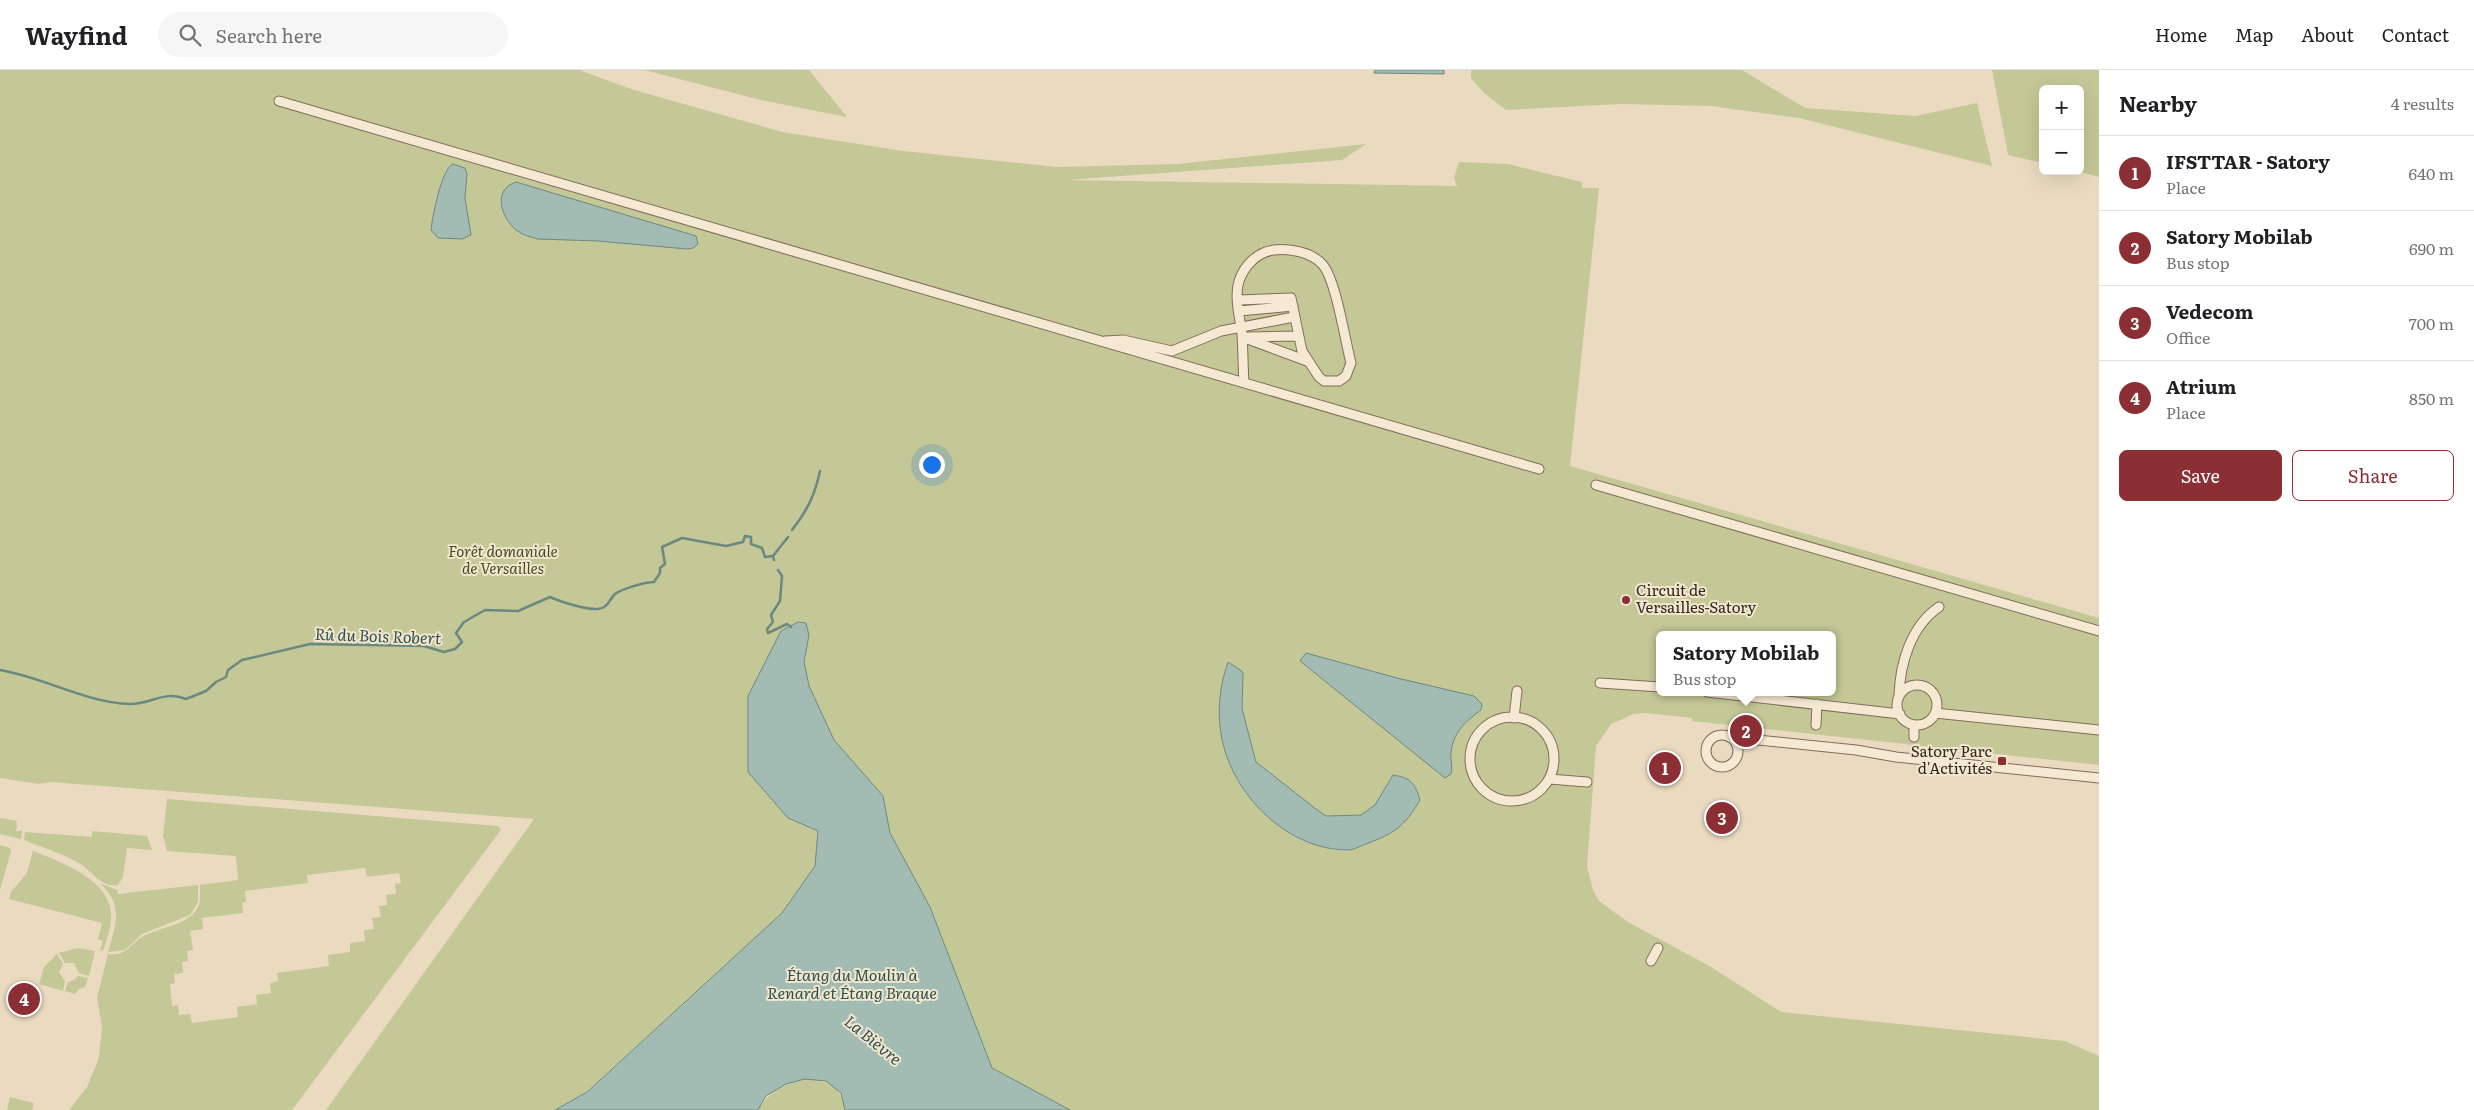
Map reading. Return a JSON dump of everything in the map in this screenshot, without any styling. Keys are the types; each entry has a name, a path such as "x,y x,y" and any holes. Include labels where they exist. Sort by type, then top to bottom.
{"street":[{"path":"279,101 1539,469"},
{"path":"1238,300 1288,297 1292,300 1298,336 1307,361 1324,381 1333,382 1346,376 1351,363 1327,271 1319,261 1303,253 1288,250 1271,250 1258,255 1243,272 1237,288 1244,384"},
{"path":"1239,311 1293,306"},
{"path":"1103,342 1123,340 1172,352 1221,332 1294,317"},
{"path":"1242,337 1298,336"},
{"path":"1242,337 1307,361"},
{"path":"1596,485 2099,631"},
{"path":"1899,696 1909,687 1922,686 1933,694 1936,700 1935,713 1927,722 1914,725 1903,720 1897,702 1913,633 1922,621 1939,607"},
{"path":"1600,683 1656,687"},
{"path":"1514,718 1517,691"},
{"path":"1744,696 1900,714"},
{"path":"1816,725 1817,704"},
{"path":"1935,713 2099,730"},
{"path":"1514,718 1522,718 1536,724 1546,734 1553,747 1554,762 1549,780 1543,788 1531,797 1518,801 1505,801 1492,797 1482,789 1474,778 1470,765 1470,752 1474,740 1483,729 1494,721 1514,718"},
{"path":"1914,725 1914,737"},
{"path":"1748,738 1741,742 1738,747 1737,758 1729,765 1718,766 1710,760 1706,750 1711,740 1719,736 1748,738 1856,750 1896,757 2099,778"},
{"path":"1729,737 1738,747"},
{"path":"1549,780 1587,782"},
{"path":"1652,961 1658,948"}],"green space":[{"name":"Forêt domaniale de Versailles","path":"0,70 579,70 631,89 782,132 903,151 1057,167 1178,164 1366,144 1342,160 1067,180 1457,186 1454,178 1459,162 1508,164 1582,182 1582,188 1599,188 1570,466 2099,618 2099,765 1692,721 1692,718 1645,713 1634,714 1611,724 1596,746 1587,866 1593,890 1599,901 1628,922 1711,967 1781,1012 2065,1041 2099,1056 2099,1110 1070,1110 992,1068 930,907 890,833 883,796 834,740 809,686 804,662 809,635 806,624 798,622 788,627 788,818 818,831 815,866 782,913 586,1092 555,1110 326,1110 534,819 50,782 39,784 0,778","holes":["1228,662 1243,672 1242,709 1256,762 1326,816 1361,815 1375,805 1393,775 1404,778 1414,785 1420,800 1402,825 1370,842 1346,851 1307,841 1283,828 1262,810 1245,790 1232,767 1224,742 1220,716 1222,689"]},
{"path":"644,70 809,70 847,117 761,100"},
{"path":"1471,70 1742,70 1805,108 1915,116 1977,103 1992,166 1799,118 1711,106 1621,104 1506,110 1484,93 1471,78"},
{"path":"1992,70 2099,70 2099,177 2084,173 2084,85 2039,85 2039,162 2008,155"},
{"path":"167,799 498,826 501,830 292,1110 69,1110 87,1087 99,1058 102,1027 97,998 108,954 120,954 144,936 188,918 196,911 199,904 200,885 238,880 236,856 167,851 163,836","holes":["365,868 367,877 399,873 401,883 395,884 396,894 386,895 387,905 379,906 381,917 372,918 374,929 364,930 365,941 350,943 350,952 328,955 329,966 277,973 278,981 270,983 271,993 256,995 257,1004 237,1007 238,1017 192,1023 190,1014 179,1015 178,1005 172,1006 170,984 175,983 174,974 183,973 182,962 188,961 187,951 193,950 190,931 203,929 202,918 243,913 242,903 246,902 245,891 308,883 307,875"]},
{"path":"0,818 17,821 16,831 22,831 21,839 0,834"},
{"path":"92,831 147,836 152,850 127,848 123,877 118,885 113,885 103,882 75,861 24,840 25,832 92,837"},
{"path":"0,845 10,848 11,851 0,890"},
{"path":"33,851 69,866 102,890 108,901 111,913 109,932 103,951 100,950 103,941 98,939 102,923 9,899 11,892 27,873"},
{"path":"100,883 117,890 118,894 198,885 198,902 190,915 142,934 125,950 108,952 114,933 116,916 108,891"},
{"path":"78,948 95,951 89,976 79,973 74,963 65,963 59,953"},
{"path":"57,954 63,964 59,972 65,981 63,991 39,984 44,967"},
{"path":"78,976 88,978 85,987 79,989 75,994 65,991 68,982"},
{"path":"805,1079 828,1083 837,1089 845,1110 758,1110 767,1098 778,1089"},
{"path":"10,1097 34,1103 32,1110 7,1110"}],"water":[{"path":"1375,70 1444,70 1444,74 1374,73"},
{"path":"453,164 465,168 467,174 465,198 471,235 462,239 438,238 431,230 441,183 449,167"},
{"path":"516,182 696,236 698,244 693,248 687,249 598,241 538,239 527,236 518,232 511,225 506,218 501,204 501,197 504,191 508,186"},
{"name":"Étang du Moulin à Renard et Étang Braque","path":"798,622 806,623 809,635 804,662 809,686 834,740 883,796 890,833 930,907 992,1068 1070,1110 845,1110 841,1093 826,1081 805,1079 786,1084 766,1096 758,1110 555,1110 587,1092 782,913 815,866 818,831 788,818 748,772 748,696 781,631"},
{"path":"1306,653 1397,678 1474,696 1482,704 1481,710 1466,723 1455,738 1451,751 1451,774 1445,778 1300,661"},
{"path":"1228,662 1243,672 1242,709 1256,762 1326,816 1361,815 1375,805 1393,775 1404,778 1414,785 1420,800 1404,823 1384,836 1355,849 1348,850 1327,848 1307,842 1272,820 1256,805 1243,788 1225,751 1220,729 1219,706"}],"waterway":[{"path":"792,530 810,502 820,471"},
{"name":"Rû du Bois Robert","path":"0,670 16,673 81,695 114,703 130,704 171,696 186,699 206,691 216,682 226,677 228,670 242,660 310,644 424,646 444,652 455,649 462,642 456,633 464,622 485,610 518,611 550,597 581,607 598,609 606,605 618,592 654,582 660,573 660,568 665,564 662,547 682,538 726,546 743,542 745,536 751,537 751,544 762,548 765,557 773,556 774,560"},
{"path":"773,556 788,537"},
{"name":"Rû du Bois Robert","path":"778,570 782,576 780,601 771,615 773,622 767,629 768,633 787,624 791,627"}],"place":[{"name":"Circuit de Versailles-Satory","path":"1626,600"},
{"name":"Satory Mobilab","path":"1746,731"},
{"name":"Satory Parc d'Activités","path":"2002,761"},
{"name":"IFSTTAR - Satory","path":"1665,768"},
{"name":"Vedecom","path":"1722,818"},
{"name":"Atrium","path":"24,999"}],"water label":[{"name":"La Bièvre","path":"873,1040"}]}
